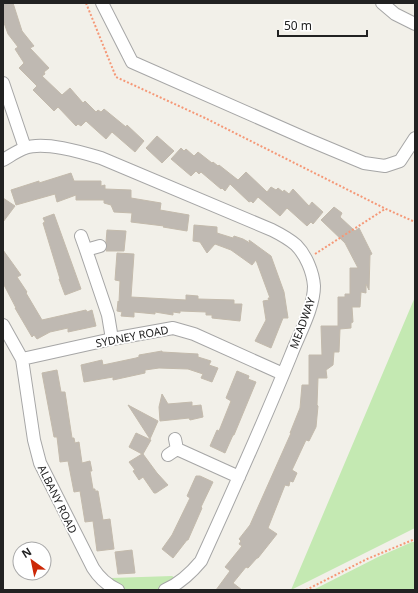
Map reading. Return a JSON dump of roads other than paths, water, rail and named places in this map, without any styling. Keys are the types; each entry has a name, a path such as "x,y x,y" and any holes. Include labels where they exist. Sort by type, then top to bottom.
{"street":[{"path":"102,3 132,62 309,140 364,163 385,166 400,160 415,138"},
{"path":"382,3 395,14 415,24"},
{"path":"3,83 25,148"},
{"name":"MEADWAY","path":"3,160 25,148 41,146 77,151 101,158 272,230 296,245 312,272 314,285 313,300 283,374 202,561 193,572 165,590"},
{"path":"81,236 108,315 112,339"},
{"path":"86,250 100,246"},
{"name":"ALBANY ROAD","path":"3,325 22,359 34,440 40,463 93,568 101,579 118,590"},
{"name":"SYDNEY ROAD","path":"22,359 112,339 173,328 194,334 283,374"},
{"path":"173,448 239,477"}]}
